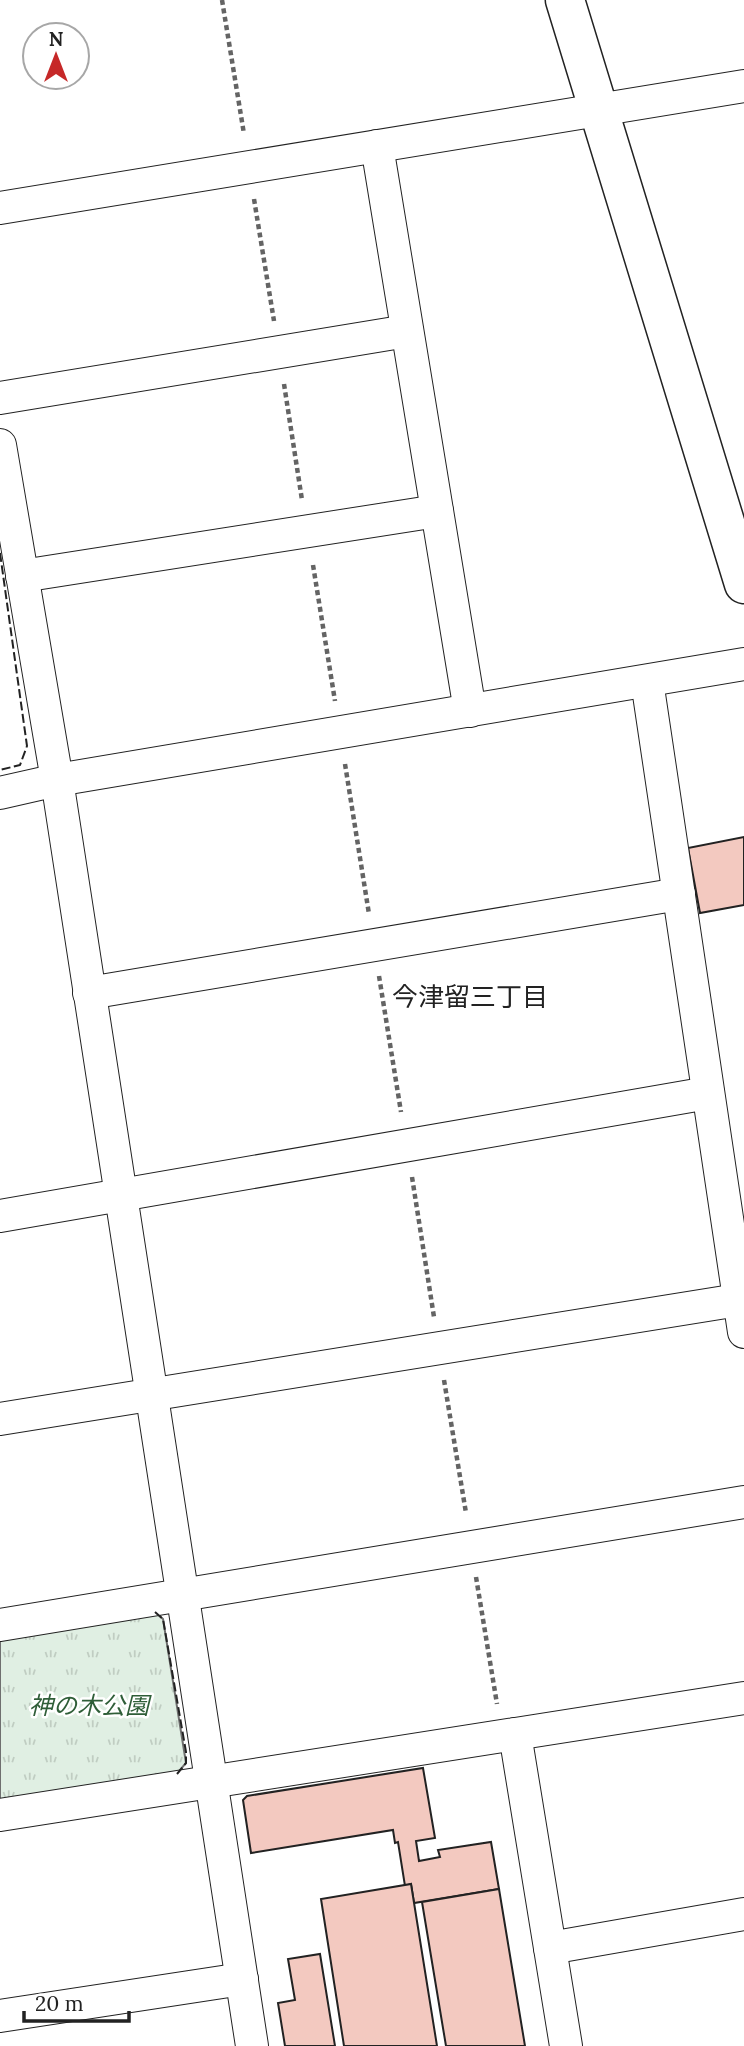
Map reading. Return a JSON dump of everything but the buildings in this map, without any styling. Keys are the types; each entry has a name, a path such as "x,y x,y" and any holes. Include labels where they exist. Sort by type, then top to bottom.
{"street":[{"path":"565,0 744,584"},
{"path":"0,208 744,86"},
{"path":"377,146 470,711"},
{"path":"0,397 407,331"},
{"path":"0,445 57,780 252,2046"},
{"path":"22,576 437,511"},
{"path":"0,793 57,780 744,664"},
{"path":"647,681 708,1093 742,1300 744,1332"},
{"path":"89,993 679,894"},
{"path":"0,1216 708,1093"},
{"path":"0,1419 742,1300"},
{"path":"0,1625 744,1502"},
{"path":"0,1815 744,1698"},
{"path":"508,1735 550,1948 566,2046"},
{"path":"550,1948 744,1914"},
{"path":"0,2016 242,1979"}],"path":[{"path":"222,0 246,145"},
{"path":"253,188 274,326"},
{"path":"283,377 303,505"},
{"path":"311,554 336,709"},
{"path":"344,753 370,919"},
{"path":"378,971 402,1120"},
{"path":"410,1169 436,1325"},
{"path":"442,1367 467,1522"},
{"path":"475,1570 508,1735"}],"green space":[{"name":"神の木公園","path":"152,1609 163,1619 186,1763 174,1777 0,1804 0,1634"}],"fence":[{"path":"0,553 27,746 20,765 0,770"},
{"path":"155,1612 163,1619 186,1752 186,1763 177,1774"}],"district":[{"name":"今津留三丁目","path":"470,996"}]}
